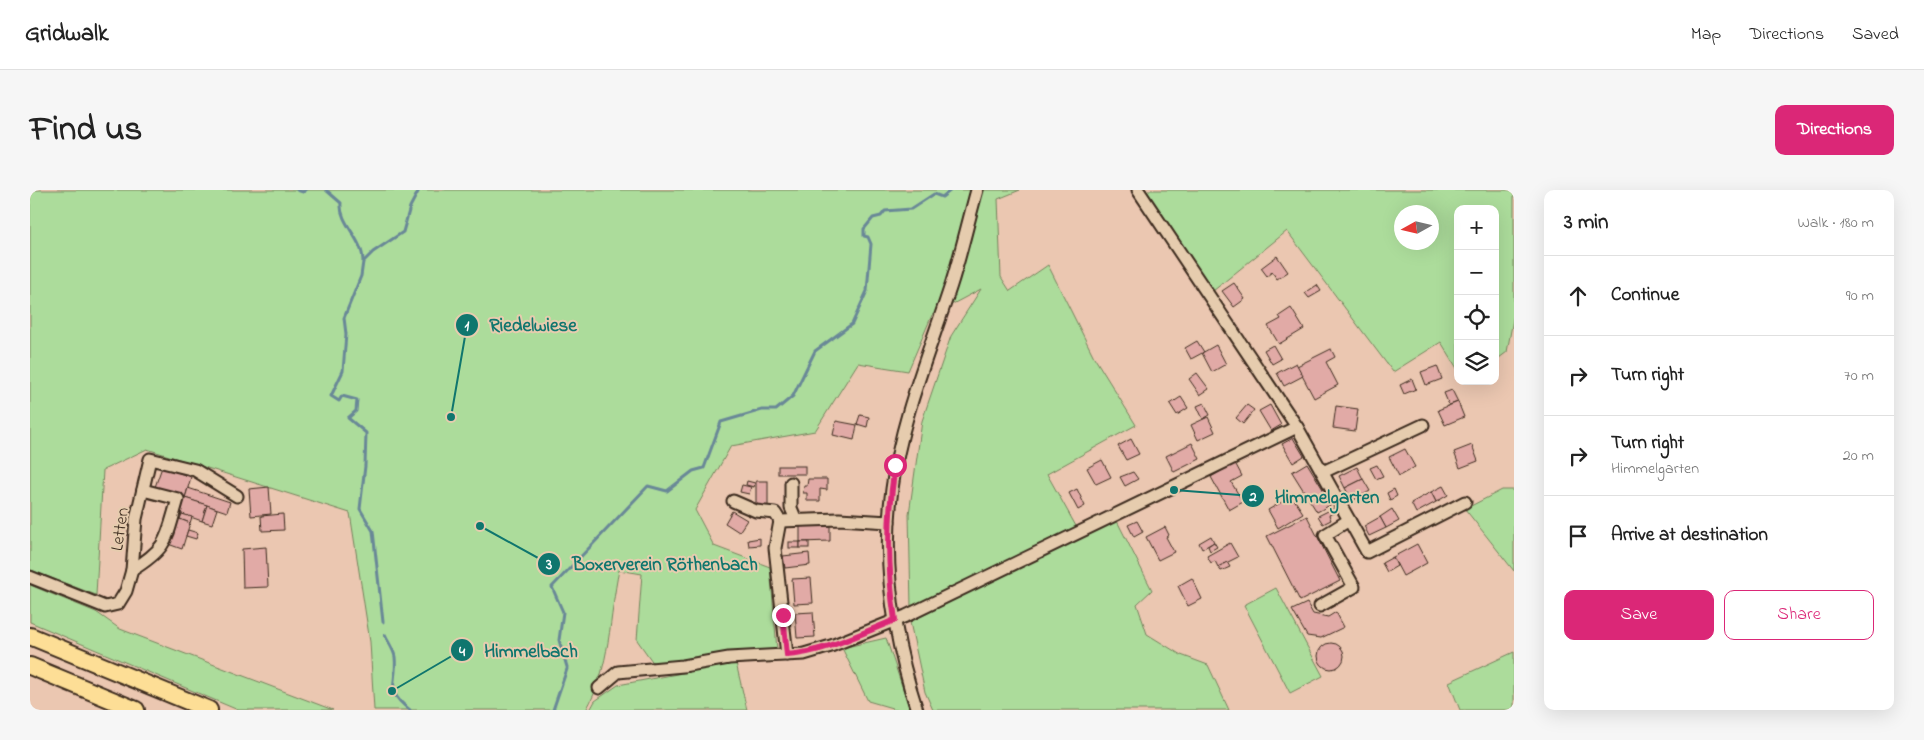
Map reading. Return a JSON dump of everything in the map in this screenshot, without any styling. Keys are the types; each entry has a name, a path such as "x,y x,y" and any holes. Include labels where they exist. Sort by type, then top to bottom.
{"highway":[{"path":"30,636 210,710"},
{"path":"30,666 136,710"}],"street":[{"path":"917,710 895,620 889,582 889,522 895,465 908,411 951,285 977,190"},
{"path":"1138,190 1297,427 1366,552 1465,502"},
{"path":"1322,472 1423,425"},
{"path":"599,688 618,672 682,666 728,658 804,654 831,646 895,620 1297,427"},
{"name":"Letten","path":"30,577 88,601 110,607 118,604 126,591 132,570 133,544 148,463 154,459 195,470 237,496"},
{"path":"791,483 791,508 796,520"},
{"path":"132,570 151,558 164,544 178,499 143,490"},
{"path":"733,500 756,511 775,513 780,521 775,548 787,655"},
{"path":"780,521 839,519 889,522"},
{"path":"1320,606 1354,587 1325,534 1349,520"}],"green space":[{"path":"30,190 1020,190 998,199 1001,277 1010,291 1048,265 1094,357 1136,425 1047,474 1077,528 911,607 909,514 922,421 951,336 981,289 932,315 908,371 858,363 815,431 731,446 695,510 714,546 770,567 777,650 654,664 637,640 642,574 619,570 605,659 594,694 586,710 374,710 370,642 350,513 147,449 103,470 96,595 30,570"},
{"path":"1142,190 1514,190 1514,314 1507,352 1499,358 1499,205 1454,205 1454,363 1441,342 1393,372 1287,231 1213,291"},
{"path":"1502,490 1514,490 1514,571 1465,509"},
{"path":"1116,519 1152,590 1137,604 1147,634 1181,655 1208,665 1229,710 933,710 925,692 910,622"},
{"path":"30,585 96,612 120,629 333,710 238,710 30,622"},
{"path":"1276,588 1323,676 1290,693 1244,605"},
{"path":"886,638 910,710 893,710 892,708 868,701 842,648"},
{"path":"1514,652 1514,710 1460,710 1449,682"},
{"path":"736,663 747,710 590,710 595,701 618,685"}],"building":[{"path":"1277,256 1288,272 1277,279 1272,272 1267,276 1261,268"},
{"path":"1234,283 1245,299 1234,307 1222,291"},
{"path":"1317,285 1321,291 1309,298 1305,293"},
{"path":"1291,308 1304,329 1279,344 1268,326 1281,319 1279,316"},
{"path":"1197,341 1204,352 1191,359 1185,348"},
{"path":"1216,345 1226,364 1212,372 1202,353"},
{"path":"1273,345 1281,359 1272,364 1264,350"},
{"path":"1331,349 1335,357 1326,362 1338,385 1314,398 1297,366"},
{"path":"1296,363 1303,376 1284,386 1277,373"},
{"path":"1437,366 1442,379 1426,385 1421,372"},
{"path":"1197,373 1209,389 1200,395 1189,379"},
{"path":"1412,379 1416,389 1404,394 1400,385"},
{"path":"1452,390 1458,402 1449,405 1444,393"},
{"path":"1181,397 1188,408 1177,415 1170,404"},
{"path":"1458,402 1464,417 1445,425 1438,410"},
{"path":"1204,403 1210,415 1203,419 1197,406"},
{"path":"1247,405 1254,410 1243,424 1236,418"},
{"path":"1270,405 1281,425 1271,431 1259,411"},
{"path":"1336,406 1358,409 1355,431 1333,428"},
{"path":"860,415 869,417 867,427 857,424"},
{"path":"1208,417 1215,432 1198,440 1191,425"},
{"path":"836,421 857,425 854,440 833,435"},
{"path":"1293,438 1304,456 1293,463 1282,444"},
{"path":"1131,439 1139,454 1126,460 1118,446"},
{"path":"1192,443 1200,459 1174,472 1166,456"},
{"path":"1472,445 1478,461 1460,468 1454,452"},
{"path":"1405,449 1415,467 1399,476 1389,457"},
{"path":"1102,460 1111,477 1096,484 1087,468"},
{"path":"1235,463 1242,476 1231,482 1243,502 1229,510 1211,477"},
{"path":"1307,463 1332,504 1317,512 1292,472"},
{"path":"1377,465 1383,476 1376,479 1370,468"},
{"path":"778,466 805,466 805,474 778,474"},
{"path":"162,467 191,477 185,498 155,487"},
{"path":"1357,467 1363,479 1345,488 1339,476"},
{"path":"1133,472 1138,479 1125,486 1120,477"},
{"path":"808,479 827,479 827,490 820,489 820,501 807,501 807,493 803,493"},
{"path":"1363,479 1370,491 1352,501 1345,488"},
{"path":"747,481 755,483 754,487 746,485"},
{"path":"756,481 768,481 768,506 756,506"},
{"path":"742,485 751,487 749,494 740,492"},
{"path":"1443,486 1448,495 1436,502 1431,492"},
{"path":"269,487 271,514 251,516 249,489"},
{"path":"188,488 230,502 227,512 185,498"},
{"path":"1077,489 1085,506 1078,510 1069,493"},
{"path":"1394,489 1397,496 1390,500 1387,493"},
{"path":"1431,492 1436,502 1416,513 1411,503"},
{"path":"1292,496 1303,513 1278,528 1268,510"},
{"path":"185,498 207,505 202,521 179,513"},
{"path":"207,505 217,509 212,524 202,521"},
{"path":"1334,508 1336,512 1329,515 1331,520 1323,524 1318,516"},
{"path":"1392,509 1399,521 1386,528 1380,517"},
{"path":"732,511 747,520 739,532 725,523"},
{"path":"182,514 192,517 190,523 180,519"},
{"path":"283,514 284,530 262,531 261,516"},
{"path":"1307,516 1340,581 1300,601 1267,536"},
{"path":"1380,517 1386,528 1369,536 1364,526"},
{"path":"177,518 190,523 182,549 168,544"},
{"path":"1137,521 1143,532 1134,537 1128,525"},
{"path":"800,526 830,526 830,541 800,542"},
{"path":"1165,527 1169,535 1166,537 1174,552 1158,560 1146,537"},
{"path":"188,530 198,533 196,539 186,536"},
{"path":"1211,536 1214,542 1202,549 1199,543"},
{"path":"760,538 760,545 749,546 748,540"},
{"path":"789,542 800,542 800,548 789,548"},
{"path":"800,542 809,542 809,548 800,548"},
{"path":"1214,542 1217,547 1210,551 1208,546"},
{"path":"1230,543 1238,557 1218,567 1215,561 1211,563 1207,556"},
{"path":"1417,544 1427,563 1403,576 1393,557"},
{"path":"266,547 268,587 243,588 242,549"},
{"path":"809,553 810,565 785,568 783,556"},
{"path":"1393,557 1397,566 1387,572 1382,563"},
{"path":"1227,562 1230,567 1221,571 1218,567"},
{"path":"811,578 813,603 794,604 792,579"},
{"path":"1192,578 1202,599 1188,606 1178,586"},
{"path":"1307,603 1313,614 1328,617 1336,612 1344,627 1321,638 1307,636 1292,610"},
{"path":"813,612 815,637 797,638 795,613"},
{"path":"1331,643 1340,647 1344,656 1340,665 1331,669 1322,665 1318,656 1322,647"}],"waterway":[{"path":"297,190 303,192 306,190"},
{"path":"326,190 341,203 341,210 359,245 363,261"},
{"path":"383,622 373,531 360,509 365,466 366,433 348,418 356,411 357,400 342,396 339,401 331,396 343,371 346,334 344,318 361,276 363,262 373,252 403,232 410,207 419,190"},
{"path":"567,667 559,640 563,612 552,587 648,486 667,491 693,471 704,468 721,422 762,410 776,410 793,396 815,351 852,324 867,291 871,244 868,237 864,236 864,229 873,218 881,216 885,211 911,209 934,194 942,197 951,190"},
{"path":"385,635 395,657 394,692 410,710"},
{"path":"553,710 567,669"}],"place":[{"name":"Riedelwiese","path":"451,417"},
{"name":"Himmelgarten","path":"1174,490"},
{"name":"Boxerverein Röthenbach","path":"480,526"},
{"name":"Himmelbach","path":"392,691"}],"route":[{"path":"783,615 787,655 804,654 831,646 895,620 889,582 888,550 891,490 895,465"}]}
